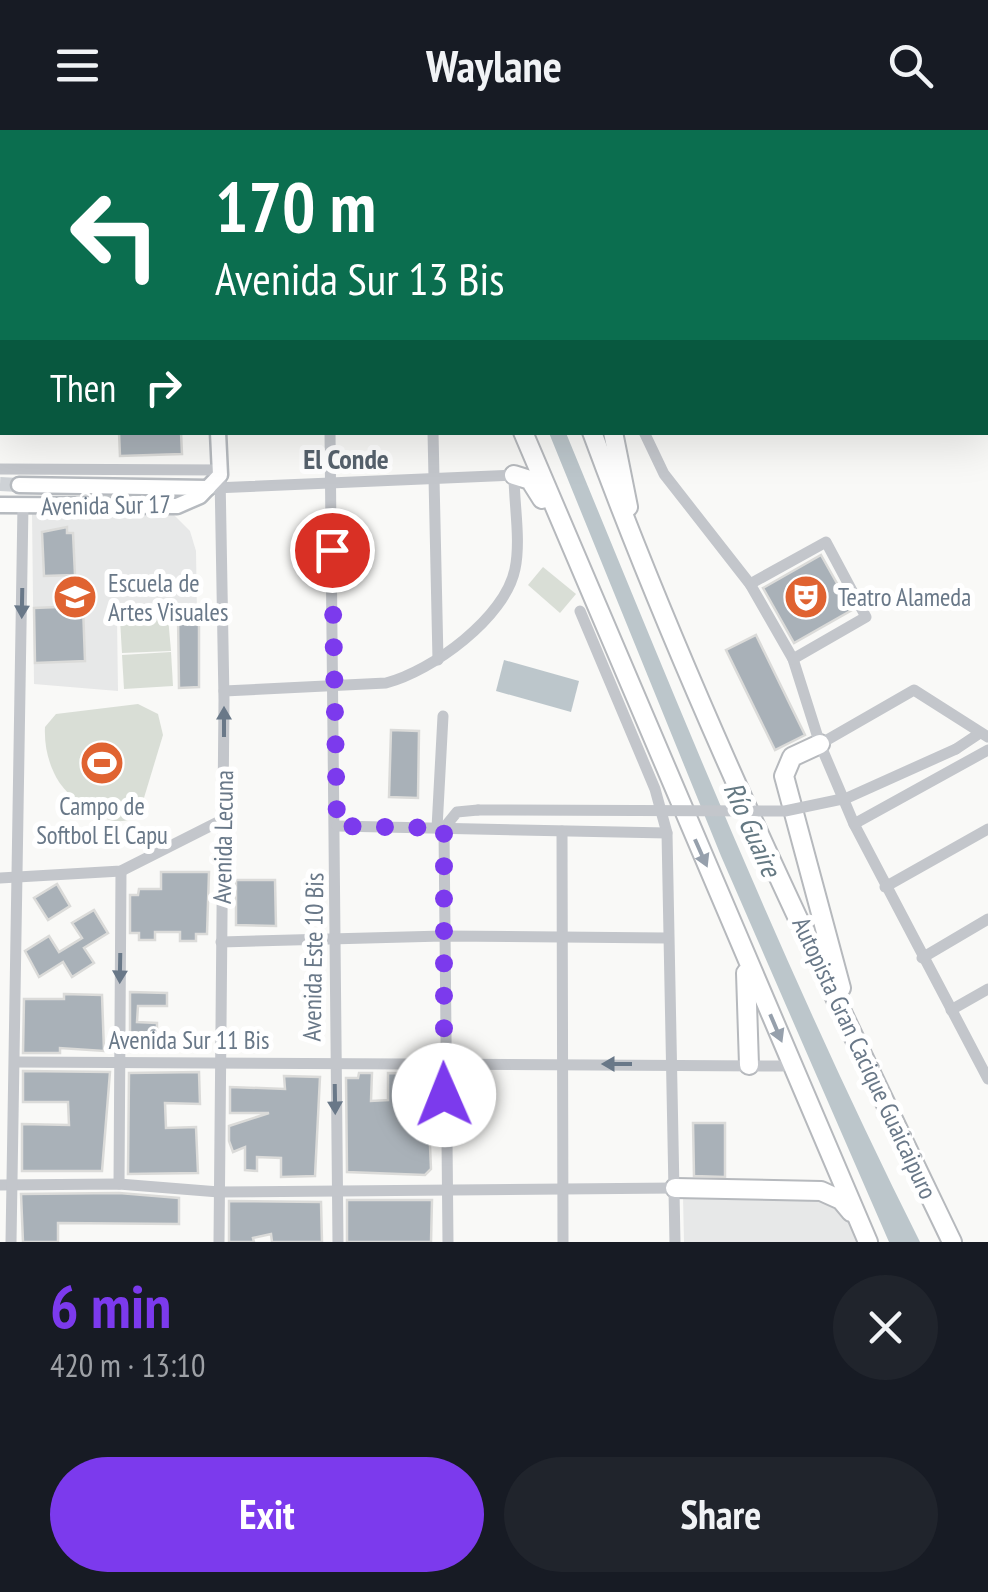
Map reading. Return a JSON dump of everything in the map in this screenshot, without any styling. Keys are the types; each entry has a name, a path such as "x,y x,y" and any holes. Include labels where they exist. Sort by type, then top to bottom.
{"highway":[{"path":"524,435 865,1237"},
{"name":"Autopista Gran Cacique Guaicaipuro","path":"593,435 636,552 854,1037 952,1242"},
{"path":"615,435 636,552"},
{"path":"514,476 530,480 538,489 606,635"},
{"path":"820,744 792,757 784,776 854,1037"},
{"path":"738,939 748,980 749,1065"},
{"path":"674,1188 821,1190 841,1200 865,1237"}],"main road":[{"name":"Avenida Lecuna","path":"217,480 218,435"},
{"name":"Avenida Sur 17","path":"19,484 189,488 217,480"},
{"name":"Avenida Sur 17","path":"0,505 177,506 217,480"},
{"path":"177,506 189,488"}],"street":[{"name":"Avenida Este 10 Bis","path":"330,435 337,826 338,1242"},
{"path":"433,435 438,660"},
{"path":"645,435 664,474 750,584 793,659 820,744 854,824 922,958 983,1058 988,1079"},
{"path":"0,470 217,480"},
{"path":"224,691 386,683 411,676 438,660 472,631 511,585 516,564 514,476"},
{"name":"Avenida Sur 17","path":"217,480 331,483 514,476"},
{"name":"Avenida Lecuna","path":"217,480 224,691 219,1242"},
{"path":"12,1242 6,1185 16,1062 23,506"},
{"path":"750,584 826,542 866,617 793,659"},
{"path":"580,610 654,789 668,833 666,938 675,1242"},
{"path":"820,744 914,690 984,735"},
{"path":"442,716 440,828 448,1242"},
{"path":"440,828 458,812 478,810 784,810 847,798 984,735"},
{"path":"854,824 988,750"},
{"path":"0,878 120,870 224,820"},
{"path":"337,826 668,833"},
{"path":"885,887 988,828"},
{"path":"562,832 563,1242"},
{"path":"120,870 120,1184"},
{"path":"922,958 988,920"},
{"path":"221,942 444,936 666,938"},
{"path":"951,1010 988,988"},
{"name":"Avenida Sur 11 Bis","path":"16,1062 782,1066"},
{"path":"6,1185 120,1184 219,1192 674,1188"}],"shaded area":[{"path":"550,435 567,435 780,942 920,1242 889,1242 721,856"},
{"path":"32,513 174,515 190,531 196,551 197,614 117,618 118,691 34,684"},
{"path":"543,567 576,594 560,613 528,585"},
{"path":"168,617 171,651 122,653 120,620"},
{"path":"171,652 173,686 124,689 122,655"},
{"path":"504,660 579,681 571,712 496,691"},
{"name":"Campo de Softbol El Capu","path":"138,704 158,714 163,735 140,811 131,819 109,820 85,808 59,782 48,756 45,727 56,714"},
{"path":"683,1196 827,1199 843,1206 858,1242 684,1242"}],"building":[{"path":"119,435 181,435 182,454 120,456"},
{"path":"67,527 67,533 73,533 75,575 44,576 42,532"},
{"name":"Teatro Alameda","path":"821,555 852,610 794,643 763,588"},
{"path":"83,606 85,661 35,663 34,608"},
{"path":"199,614 199,687 179,688 178,615"},
{"path":"756,635 805,735 775,750 726,650"},
{"path":"391,730 419,731 418,798 389,797"},
{"path":"161,872 209,872 207,934 196,934 196,941 180,941 180,932 155,932 155,940 139,940 139,933 130,933 130,895 138,895 139,889 161,889"},
{"path":"236,880 275,880 276,926 236,925"},
{"path":"57,884 70,906 48,920 34,898"},
{"path":"94,910 108,933 84,948 94,963 72,977 63,962 39,977 25,951 49,936 59,952 82,938 72,923"},
{"path":"130,992 167,993 167,1006 138,1006 137,1022 157,1023 157,1050 130,1050"},
{"path":"64,994 102,995 104,1051 60,1048 60,1053 23,1053 24,999 64,999"},
{"path":"23,1071 110,1072 102,1171 22,1171 22,1124 69,1125 68,1102 23,1102"},
{"path":"199,1072 200,1104 165,1103 166,1128 196,1127 198,1173 128,1174 129,1073"},
{"path":"359,1073 372,1073 371,1101 388,1100 388,1073 427,1074 431,1169 425,1175 347,1172 346,1078 358,1078"},
{"path":"284,1076 320,1077 315,1176 281,1177 281,1158 257,1157 257,1171 245,1170 245,1147 233,1152 229,1141 229,1126 269,1113 230,1113 230,1087 285,1089"},
{"path":"693,1123 725,1123 725,1177 694,1176"},
{"path":"119,1193 179,1198 179,1224 58,1223 58,1242 23,1242 21,1194"},
{"path":"347,1200 432,1200 431,1242 347,1242"},
{"path":"229,1201 321,1202 322,1242 272,1242 271,1234 253,1238 254,1242 229,1242"}],"tunnel":[{"path":"0,484 19,485"}],"place":[{"name":"Escuela de Artes Visuales","path":"75,597"},
{"name":"Teatro Alameda","path":"806,597"},
{"name":"Campo de Softbol El Capu","path":"102,763"}],"district":[{"name":"El Conde","path":"346,458"}],"route":[{"path":"332,550 337,826 444,828 444,1095"}],"water label":[{"name":"Río Guaire","path":"753,829"}]}
